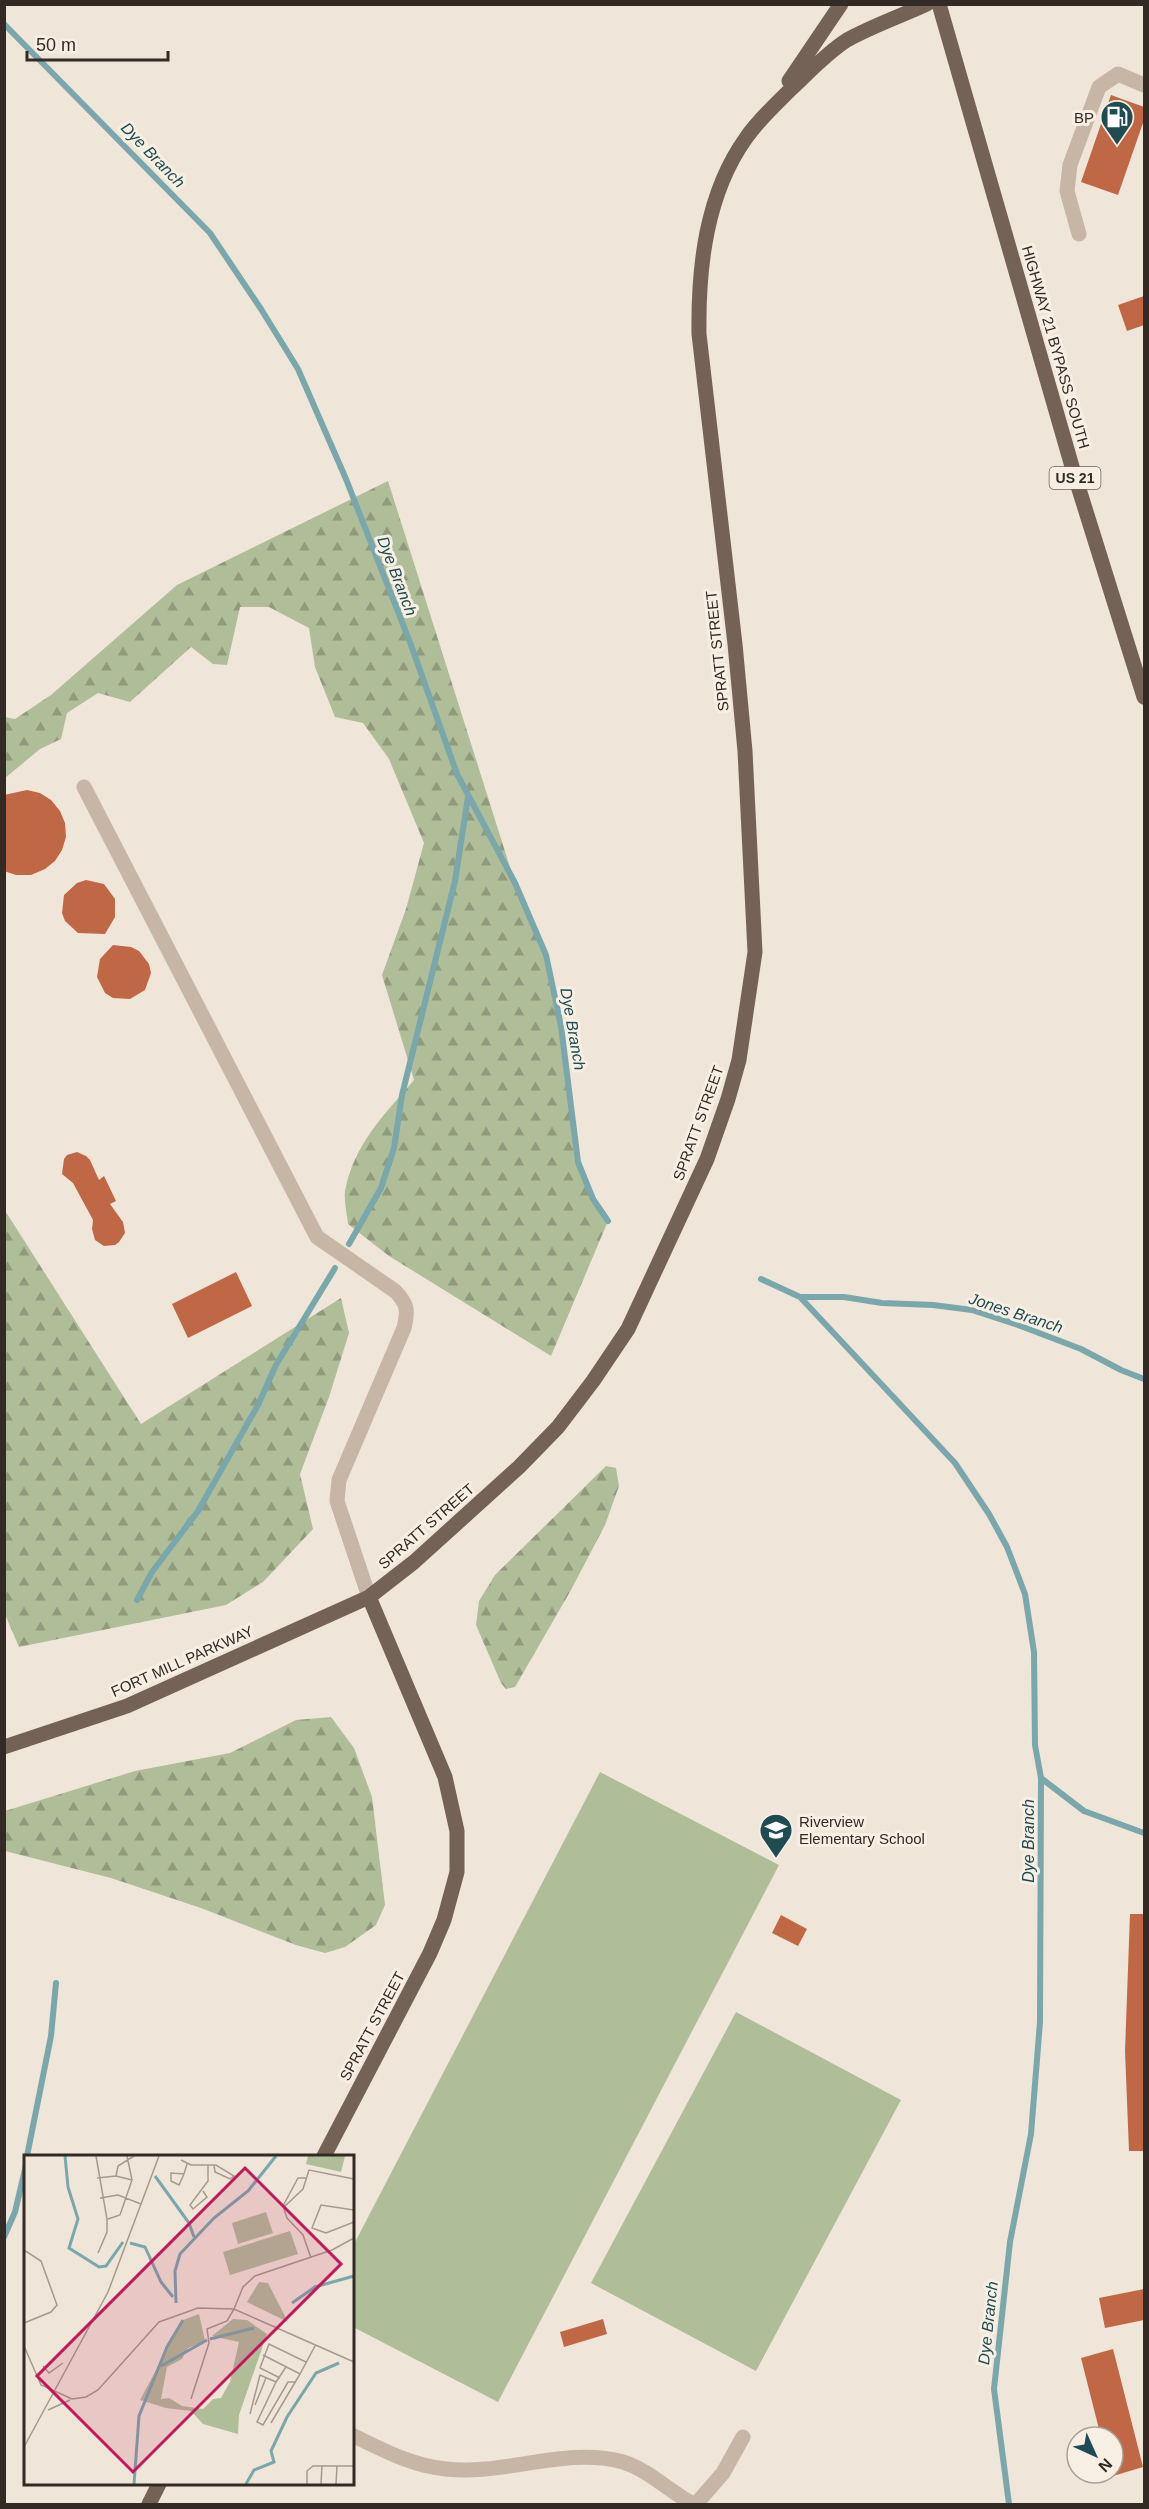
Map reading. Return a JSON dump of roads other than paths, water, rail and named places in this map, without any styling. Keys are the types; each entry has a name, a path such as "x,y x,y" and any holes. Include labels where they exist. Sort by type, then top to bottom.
{"main road":[{"path":"768,112 841,4"},
{"name":"SPRATT STREET","path":"325,2155 430,1953 444,1920 457,1872 457,1831 445,1777 369,1597 414,1562 519,1467 558,1426 593,1381 628,1329 658,1267 707,1159 740,1060 755,952 754,905 739,680 699,334 699,286 708,226 729,168 745,138 768,112 806,74 847,40 927,4"},
{"name":"HIGHWAY 21 BYPASS SOUTH","path":"939,4 1073,470 1144,697"},
{"name":"FORT MILL PARKWAY","path":"4,1747 127,1706 369,1597"},
{"path":"149,2505 159,2485"}],"street":[{"path":"1079,234 1067,191 1068,182 1071,165 1100,87 1118,74 1144,86"},
{"path":"84,787 317,1237 395,1292 403,1299 408,1310 404,1328 339,1480 337,1501 369,1597"},
{"path":"354,2436 398,2458 448,2470 473,2470 568,2459 600,2458 623,2462 641,2470 680,2500 695,2505 723,2474 742,2437"}],"waterway":[{"name":"Dye Branch","path":"4,24 210,233 298,369 346,479 411,645 457,774 515,883 546,955 561,1026 578,1162 593,1199 608,1221"},
{"path":"349,1244 381,1188 394,1148 402,1095 455,881 468,797"},
{"path":"137,1600 152,1572 198,1511 258,1405 276,1365 335,1268"},
{"name":"Dye Branch","path":"761,1279 800,1297 955,1463 989,1514 1007,1547 1025,1594 1034,1652 1035,1745 1041,1778 1040,2022 1031,2134 1010,2242 994,2389 1009,2504"},
{"name":"Jones Branch","path":"800,1297 844,1297 882,1303 933,1305 972,1310 1081,1349 1144,1379"},
{"path":"1041,1778 1084,1811 1144,1833"},
{"path":"27,2155 51,2036 56,1983"},
{"path":"4,2237 15,2212 24,2174"}],"place":[{"name":"BP","path":"1117,146"},
{"name":"Riverview Elementary School","path":"776,1859"}]}
